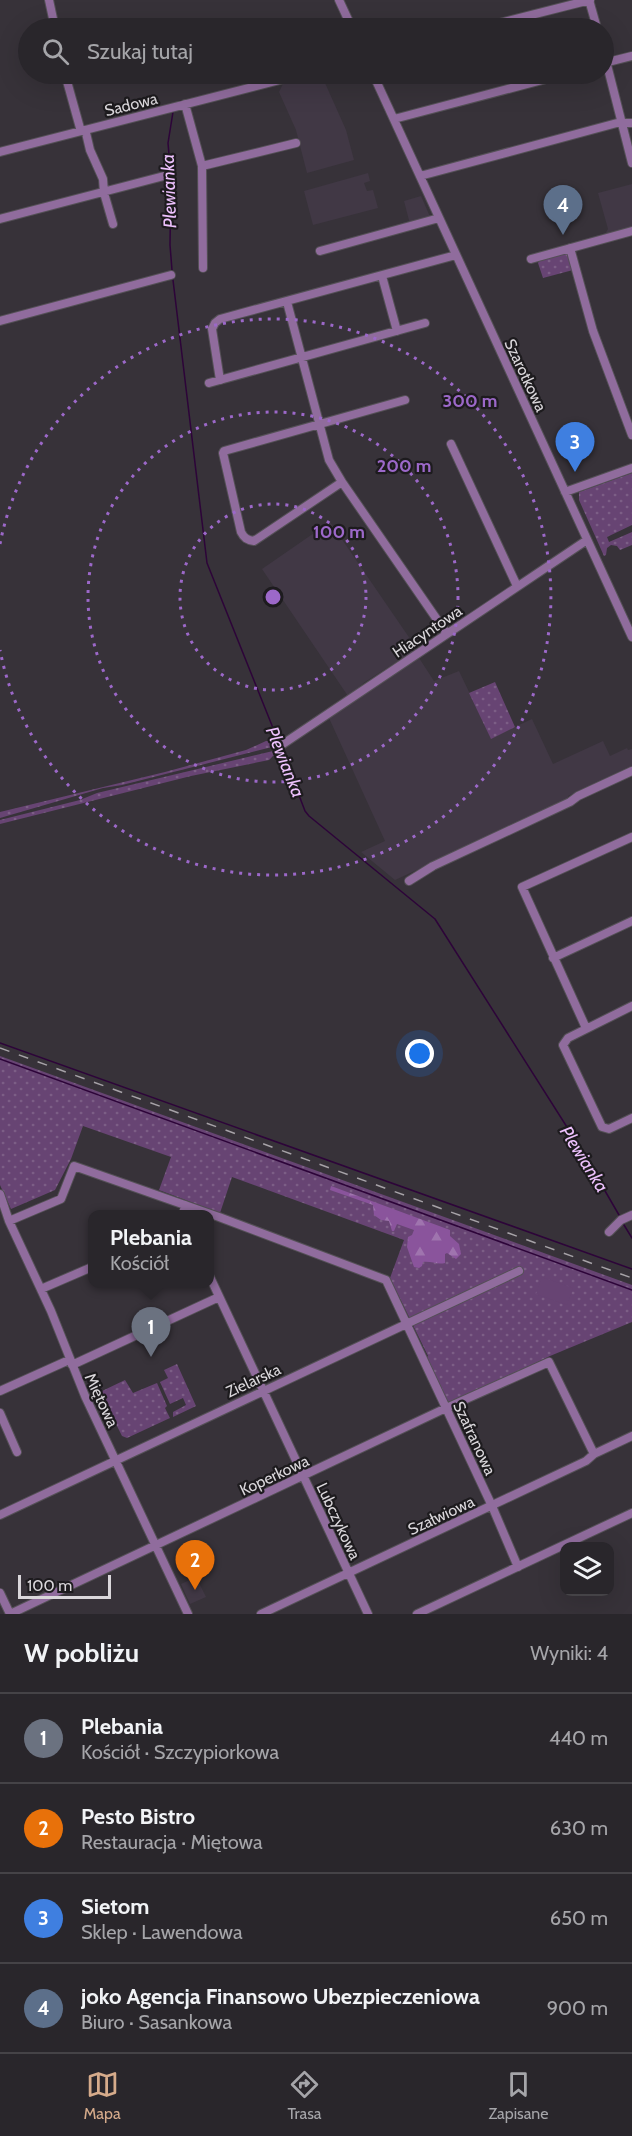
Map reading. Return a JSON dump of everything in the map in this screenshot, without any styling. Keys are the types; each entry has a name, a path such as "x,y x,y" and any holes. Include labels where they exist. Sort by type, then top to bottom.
{"street":[{"path":"49,0 53,18"},
{"path":"339,0 347,18"},
{"path":"519,18 589,0 594,18"},
{"path":"614,61 632,56"},
{"path":"68,84 90,150 103,179 104,193 113,224"},
{"name":"Sadowa","path":"0,152 264,84"},
{"name":"Szarotkowa","path":"378,84 587,540 630,626 632,637"},
{"path":"394,119 527,84"},
{"path":"611,84 632,163"},
{"path":"185,104 202,166 203,268"},
{"path":"420,176 622,123 632,123"},
{"path":"202,166 296,143"},
{"path":"0,219 164,176"},
{"path":"320,251 440,218"},
{"path":"531,259 632,231"},
{"path":"570,248 593,331 632,435"},
{"path":"220,380 212,329 214,323 220,319 456,255"},
{"path":"0,321 171,275"},
{"path":"382,276 397,331"},
{"path":"287,302 329,460 447,634"},
{"path":"209,383 425,323"},
{"path":"342,482 254,541 248,540 243,535 223,452 405,400"},
{"path":"451,444 517,586"},
{"path":"565,492 632,468"},
{"name":"Hiacyntowa","path":"279,746 587,540"},
{"path":"409,881 433,866 632,771"},
{"path":"586,1028 522,887 632,837"},
{"path":"553,958 632,921"},
{"path":"632,1006 568,1038 563,1045 599,1124 609,1129 632,1118"},
{"name":"Szafranowa","path":"9,1221 62,1199 74,1166 197,1210"},
{"name":"Miętowa","path":"0,1194 9,1221 41,1289 70,1363 188,1614"},
{"path":"184,1205 184,1210"},
{"path":"609,1232 632,1215"},
{"name":"Szafranowa","path":"214,1216 386,1280 492,1506 518,1567"},
{"path":"41,1289 88,1269"},
{"name":"Zielarska","path":"0,1515 519,1271"},
{"name":"Lubczykowa","path":"214,1285 368,1614"},
{"path":"0,1391 70,1363 219,1297"},
{"name":"Koperkowa","path":"10,1614 446,1408 549,1362 594,1454"},
{"path":"0,1413 17,1452"},
{"name":"Szałwiowa","path":"261,1614 586,1461 594,1454 632,1436"},
{"path":"417,1614 632,1513"},
{"path":"0,1593 10,1614"}],"shaded area":[{"path":"283,84 325,84 346,130 354,160 307,173 296,130 279,92"},
{"path":"368,173 370,181 364,183 367,191 373,190 378,208 313,225 304,191"},
{"path":"632,184 632,227 605,234 608,229 598,193"},
{"path":"421,196 431,219 410,224 404,201"},
{"path":"565,252 569,253 573,270 543,278 539,261"},
{"path":"632,473 632,525 607,537 609,542 632,532 632,545 620,550 617,546 611,545 604,556 579,500 579,492"},
{"path":"330,522 417,649 365,682 348,696 262,569"},
{"path":"419,658 434,681 459,671 491,738 532,719 553,764 603,741 610,756 627,748 632,749 632,766 568,796 569,800 395,880 361,852 385,841 329,718"},
{"path":"495,682 515,727 491,739 469,693"},
{"path":"269,741 272,747 103,788 0,818 0,812 165,772 246,750"},
{"path":"273,751 274,755 269,760 191,776 0,824 0,820 80,800 97,793"},
{"path":"0,1056 632,1285 632,1322 550,1356 452,1403 445,1400 428,1356 390,1278 404,1240 232,1177 220,1213 159,1190 171,1157 83,1126 71,1159 55,1190 11,1209 0,1185"},
{"path":"542,1277 573,1288 567,1305 536,1294"},
{"path":"177,1364 196,1406 173,1417 173,1412 186,1405 183,1398 170,1404 160,1382 168,1378 164,1370"},
{"path":"125,1380 133,1393 157,1383 170,1418 127,1438 122,1436 100,1392"},
{"path":"196,1577 206,1597 190,1604 181,1584"}],"green space":[{"path":"331,1186 450,1230 450,1236 459,1244 461,1254 456,1259 447,1253 445,1263 423,1262 419,1268 414,1267 407,1247 408,1237 414,1230 397,1224 392,1231 389,1221 381,1220 374,1215 373,1205 330,1190"}],"waterway":[{"name":"Plewianka","path":"172,270 171,178 168,143 173,112"},
{"name":"Plewianka","path":"173,280 207,563 279,743"},
{"name":"Plewianka","path":"281,748 309,816 435,919 579,1146 619,1215"},
{"path":"0,1043 632,1269"},
{"path":"0,1059 632,1290"},
{"name":"Plewianka","path":"624,1225 632,1238"}],"railway":[{"path":"0,1048 632,1278"}],"place":[{"name":"joko Agencja Finansowo Ubezpieczeniowa","path":"563,235"},
{"name":"Sietom","path":"575,472"},
{"name":"Plebania","path":"151,1357"},
{"name":"Pesto Bistro","path":"195,1590"}]}
